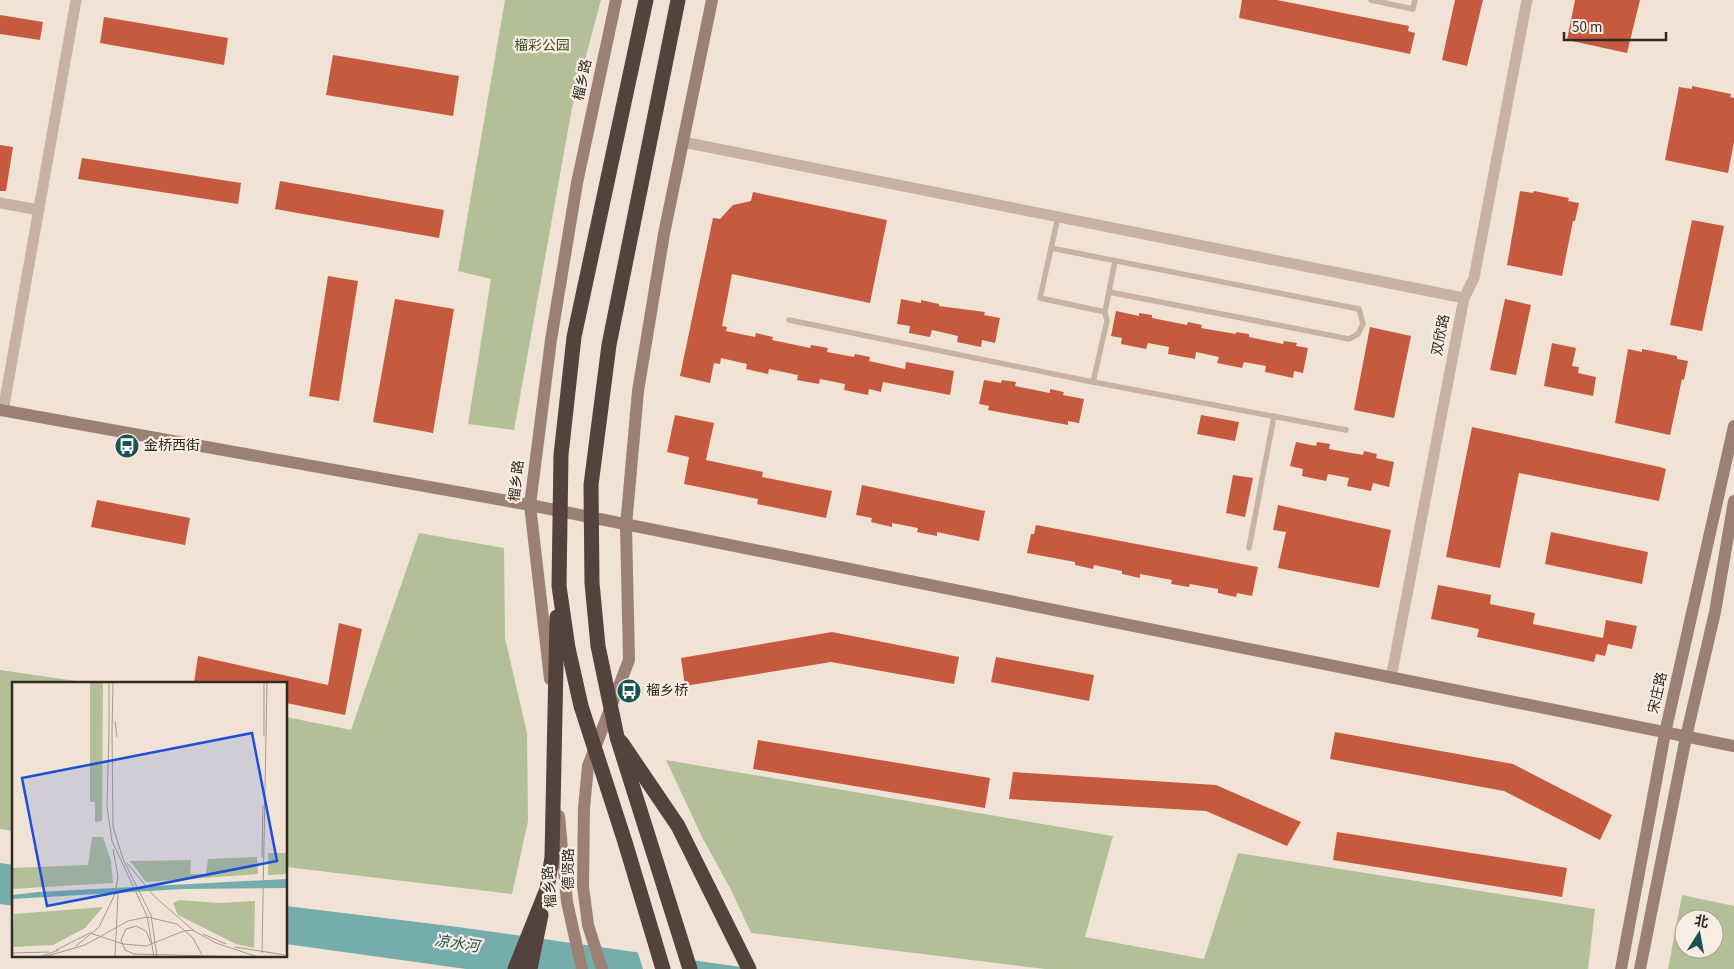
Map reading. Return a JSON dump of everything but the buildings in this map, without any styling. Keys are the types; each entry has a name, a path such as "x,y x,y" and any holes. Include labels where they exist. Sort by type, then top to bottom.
{"highway":[{"path":"530,969 552,857 554,669 559,586 561,455 574,337 646,0"},
{"path":"678,0 609,346 591,485 592,583 598,646 617,737 690,969"},
{"path":"559,586 568,648 582,706 626,842 663,969"},
{"path":"617,737 678,826 749,969"},
{"path":"515,969 547,890"}],"street":[{"path":"76,0 2,410 530,505 626,526 1734,746"},
{"name":"榴乡路","path":"582,969 567,902 559,818 554,708 530,505 551,340 576,193 616,0"},
{"path":"626,526 638,391 664,234 712,0"},
{"name":"双欣路","path":"1391,678 1464,298 1474,278 1527,0"},
{"path":"683,142 1464,298"},
{"path":"0,203 39,210"},
{"name":"宋庄路","path":"1622,969 1665,733 1734,426"},
{"path":"1640,969 1686,737 1715,612 1734,501"},
{"name":"德贤路","path":"602,969 588,926 583,886 584,808 588,766 629,660 626,526"}],"lane":[{"path":"1371,0 1413,9 1415,0"},
{"path":"1058,217 1040,298 1106,312"},
{"path":"1051,248 1359,309 1363,324 1358,334 1349,339 1109,292"},
{"path":"1093,382 1108,321 1106,312 1115,260"},
{"path":"789,320 1093,382 1346,430"},
{"path":"1249,548 1274,416"}],"green space":[{"name":"榴彩公园","path":"505,0 601,0 572,108 514,430 468,424 491,279 458,271"},
{"path":"419,533 504,548 505,638 527,733 528,821 512,894 288,867 288,717 351,730"},
{"path":"0,670 83,682 12,682 12,831 0,829"},
{"path":"666,760 1113,836 1085,937 1204,959 1238,853 1595,909 1588,969 1045,969 751,933 731,890 702,837"},
{"path":"1682,895 1734,906 1734,969 1668,969 1674,937 1674,959 1724,959 1724,909 1679,909"}],"water":[{"path":"0,863 12,865 12,906 0,904"},
{"name":"凉水河","path":"288,906 458,927 755,969 466,969 288,944"}],"pier":[{"path":"637,950 693,958 697,969 643,969"}],"place":[{"name":"金桥西街","path":"127,446"},
{"name":"榴乡桥","path":"629,691"}]}
